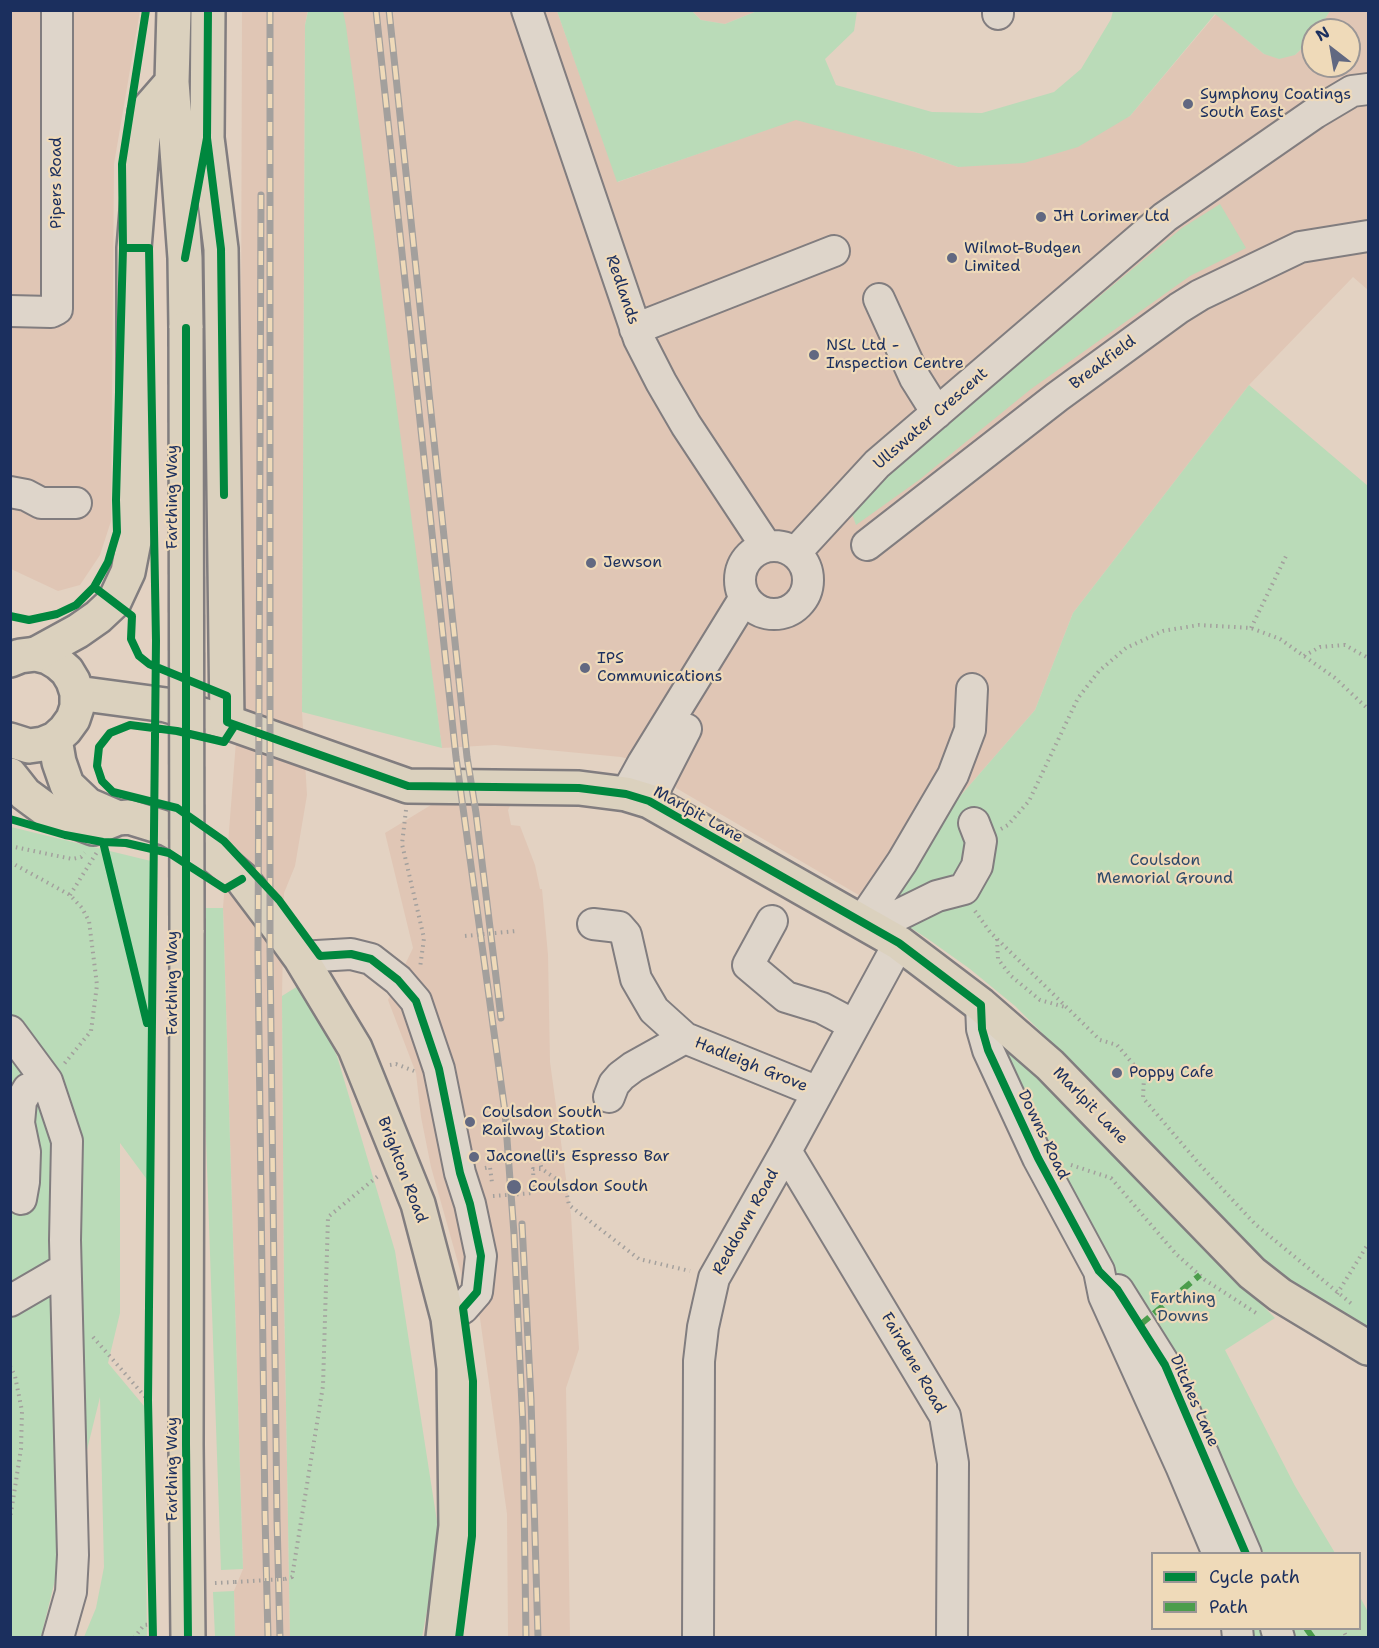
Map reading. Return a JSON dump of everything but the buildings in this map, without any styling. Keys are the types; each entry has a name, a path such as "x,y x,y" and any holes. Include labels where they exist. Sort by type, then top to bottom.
{"main road":[{"name":"Farthing Way","path":"174,10 172,82 185,258 186,328 188,1638"},
{"name":"Farthing Way","path":"185,258 207,138 208,10"},
{"path":"19,655 78,631 98,617 114,602 128,572 134,541 134,248 145,112 172,82"},
{"path":"207,138 221,249 227,722"},
{"path":"10,740 29,746 55,739 73,719 77,707 77,693 67,671 53,660 19,655"},
{"name":"Marlpit Lane","path":"77,693 166,705 227,722 408,786 579,788 638,798 878,930 981,1005 1050,1065 1252,1273 1280,1295 1368,1348"},
{"name":"Brighton Road","path":"55,739 59,762 67,785 88,805 118,818"},
{"name":"Brighton Road","path":"10,775 25,794 48,811 93,828 118,818 129,818 168,829 211,853 242,879 310,956 355,1048 418,1204 455,1313 456,1526 443,1638"}],"street":[{"name":"Pipers Road","path":"10,311 51,312 57,309 57,10"},
{"name":"Redlands","path":"527,10 635,328 661,382 686,425 766,546"},
{"name":"Ullswater Crescent","path":"795,553 877,464 1165,217 1316,113 1352,91 1368,89"},
{"name":"Breakfield","path":"867,545 1066,391 1200,295 1300,247 1368,236"},
{"path":"635,328 834,251"},
{"path":"879,299 915,378 937,413"},
{"path":"10,492 26,495 41,503 76,503"},
{"path":"766,546 776,546 795,553 803,562 807,572 806,593 800,603 792,610 781,614 770,615 752,606 740,589 741,567 756,550 766,546"},
{"path":"638,798 658,780 723,666 752,606"},
{"name":"Reddown Road","path":"698,1638 699,1361 703,1327 714,1278 854,1025 878,930 902,862 953,775 970,730 972,689"},
{"path":"878,930 936,896 964,889 977,866 978,832"},
{"path":"772,921 748,965 786,997 822,1008 854,1025"},
{"name":"Hadleigh Grove","path":"593,924 619,927 626,934 636,980 654,1010 685,1038 818,1092"},
{"path":"310,956 351,954 371,959 398,980 416,1001 439,1069 460,1173 470,1204 481,1256 477,1292 455,1313"},
{"name":"Downs Road","path":"981,1005 982,1029 988,1050 1038,1158 1099,1271 1104,1296 1217,1552"},
{"path":"10,1031 67,1141 65,1269 73,1556 70,1593 58,1638"},
{"name":"Hadleigh Grove","path":"609,1097 614,1084 621,1076 685,1038"},
{"path":"21,1199 26,1152 15,1124 21,1101 36,1083"},
{"name":"Fairdene Road","path":"786,1151 945,1416 953,1463 952,1638"},
{"path":"10,1301 65,1269"},
{"name":"Ditches Lane","path":"1099,1271 1118,1289 1165,1365 1245,1552"}],"path":[{"path":"1251,628 1287,554"},
{"path":"978,832 1008,825 1029,801 1078,698 1098,671 1126,648 1163,631 1199,625 1251,628 1280,639 1335,678 1368,709"},
{"path":"1304,656 1320,647 1345,645 1368,658"},
{"path":"402,844 424,938 416,1001"},
{"path":"10,846 72,859 81,857 88,849"},
{"path":"70,895 98,851"},
{"path":"10,862 70,895 82,908 89,921 97,985 91,1032 36,1083"},
{"path":"964,889 974,910 997,939 1100,1040 1117,1046 1144,1077 1143,1098 1201,1166 1255,1224 1337,1294 1361,1310"},
{"path":"465,936 516,931"},
{"path":"997,939 998,959 1011,976 1040,1000 1066,1007"},
{"path":"537,1154 542,1169"},
{"path":"1038,1158 1068,1164 1112,1178 1176,1254 1205,1280 1260,1316 1280,1295"},
{"path":"493,1196 534,1193 533,1169 542,1169 565,1185 569,1205 639,1259 670,1266"},
{"path":"235,1582 292,1577 323,1386 328,1217 382,1173"},
{"path":"1337,1294 1368,1244"},
{"path":"96,1339 148,1400"},
{"path":"10,1366 15,1376 22,1411 21,1449 10,1519"},
{"path":"148,1388 148,1412"},
{"path":"134,1638 144,1625 153,1628 152,1612"}],"shaded area":[{"path":"308,10 305,25 302,712 307,795 295,866 284,893 282,996 290,1637 235,1637 234,1591 243,1569 223,908 240,690 242,11"},
{"path":"11,11 140,11 114,164 111,521 100,555 80,585 58,591 11,569"},
{"path":"338,11 557,11 618,182 796,119 915,152 958,167 1130,116 1216,14 1264,54 1295,55 1301,49 1301,78 1361,78 1361,18 1326,18 1330,11 1368,11 1368,290 1353,277 1249,385 1073,613 1035,710 869,901 676,788 674,775 643,763 621,757 495,745 442,748"},
{"path":"692,11 757,11 725,24 701,20"},
{"path":"449,794 510,806 508,810 511,825 520,826 535,865 540,889 542,889 548,955 550,1062 571,1215 579,1349 566,1388 570,1637 508,1637 507,1514 480,1318 462,1277 431,1167 421,1117 416,1073 388,1000 413,948 385,833"}],"green space":[{"path":"308,11 343,11 346,26 442,748 302,712 305,25"},
{"path":"557,11 692,11 701,20 725,24 757,11 857,11 854,31 825,59 836,85 932,112 982,113 1054,92 1081,69 1111,19 1113,11 1330,11 1326,18 1301,18 1301,49 1295,55 1279,59 1264,54 1215,14 1130,116 1078,147 1024,163 958,167 915,152 796,120 617,182"},
{"path":"1220,204 1246,248 1190,276 1031,389 919,480 856,525 851,511 890,470 1182,228"},
{"name":"Coulsdon Memorial Ground","path":"1249,385 1368,486 1368,1327 1283,1275 1251,1247 1015,1006 970,969 869,901 1035,710 1073,613"},
{"path":"11,827 155,862 151,1185 120,1143 120,1313 108,1363 144,1406 147,1637 84,1637 96,1608 104,1567 100,1397 41,1637 11,1638"},
{"path":"198,908 223,908 243,1569 221,1570"},
{"path":"298,986 319,1019 337,1056 395,1251 440,1541 422,1637 290,1637 282,996"},
{"name":"Farthing Downs","path":"1003,1043 1275,1318 1225,1350 1295,1486 1334,1552 1220,1552 1182,1452"},
{"path":"234,1591 235,1637 215,1637 213,1592"},
{"path":"1361,1599 1368,1612 1368,1637 1245,1637 1244,1630 1361,1630"}],"railway":[{"path":"270,10 270,951 280,1638"},
{"path":"376,10 456,757 505,1112 514,1234 523,1427 526,1638"},
{"path":"389,10 467,757 501,1018"},
{"path":"261,195 258,954 268,1638"},
{"path":"522,1224 531,1399 538,1638"}],"marked path":[{"path":"1140,1325 1200,1275"},
{"path":"1307,1630 1313,1638"}],"cycle path":[{"path":"10,616 29,620 57,614 76,605 94,587 108,562 117,532 123,248 122,164 146,10"},
{"path":"185,258 207,138 208,10"},
{"path":"207,138 221,249 224,495"},
{"path":"123,248 149,248 156,641 148,1400 153,1638"},
{"path":"186,328 188,1638"},
{"path":"94,587 132,616 131,639 139,656 149,664 227,696 227,722 408,786 579,788 626,794 649,801 899,943 981,1005 982,1029 988,1050 1038,1158 1099,1271 1117,1289 1165,1365 1245,1552"},
{"path":"235,725 224,742 177,731 130,725 110,733 99,747 97,766 102,781 113,792 177,808 224,841 279,900 320,956 351,954 371,959 398,980 416,1001 439,1069 460,1173 470,1204 481,1256 477,1292 463,1308 473,1381 472,1536 459,1638"},
{"path":"10,819 65,835 103,842 126,843 169,853 225,889 242,879"},
{"path":"103,842 147,1023"}],"place":[{"name":"Symphony Coatings South East","path":"1188,104"},
{"name":"JH Lorimer Ltd","path":"1041,217"},
{"name":"Wilmot-Budgen Limited","path":"952,258"},
{"name":"NSL Ltd - Inspection Centre","path":"814,355"},
{"name":"Jewson","path":"591,563"},
{"name":"IPS Communications","path":"585,668"},
{"name":"Poppy Cafe","path":"1117,1073"},
{"name":"Coulsdon South Railway Station","path":"470,1122"},
{"name":"Jaconelli's Espresso Bar","path":"474,1157"},
{"name":"Coulsdon South","path":"514,1187"}]}
